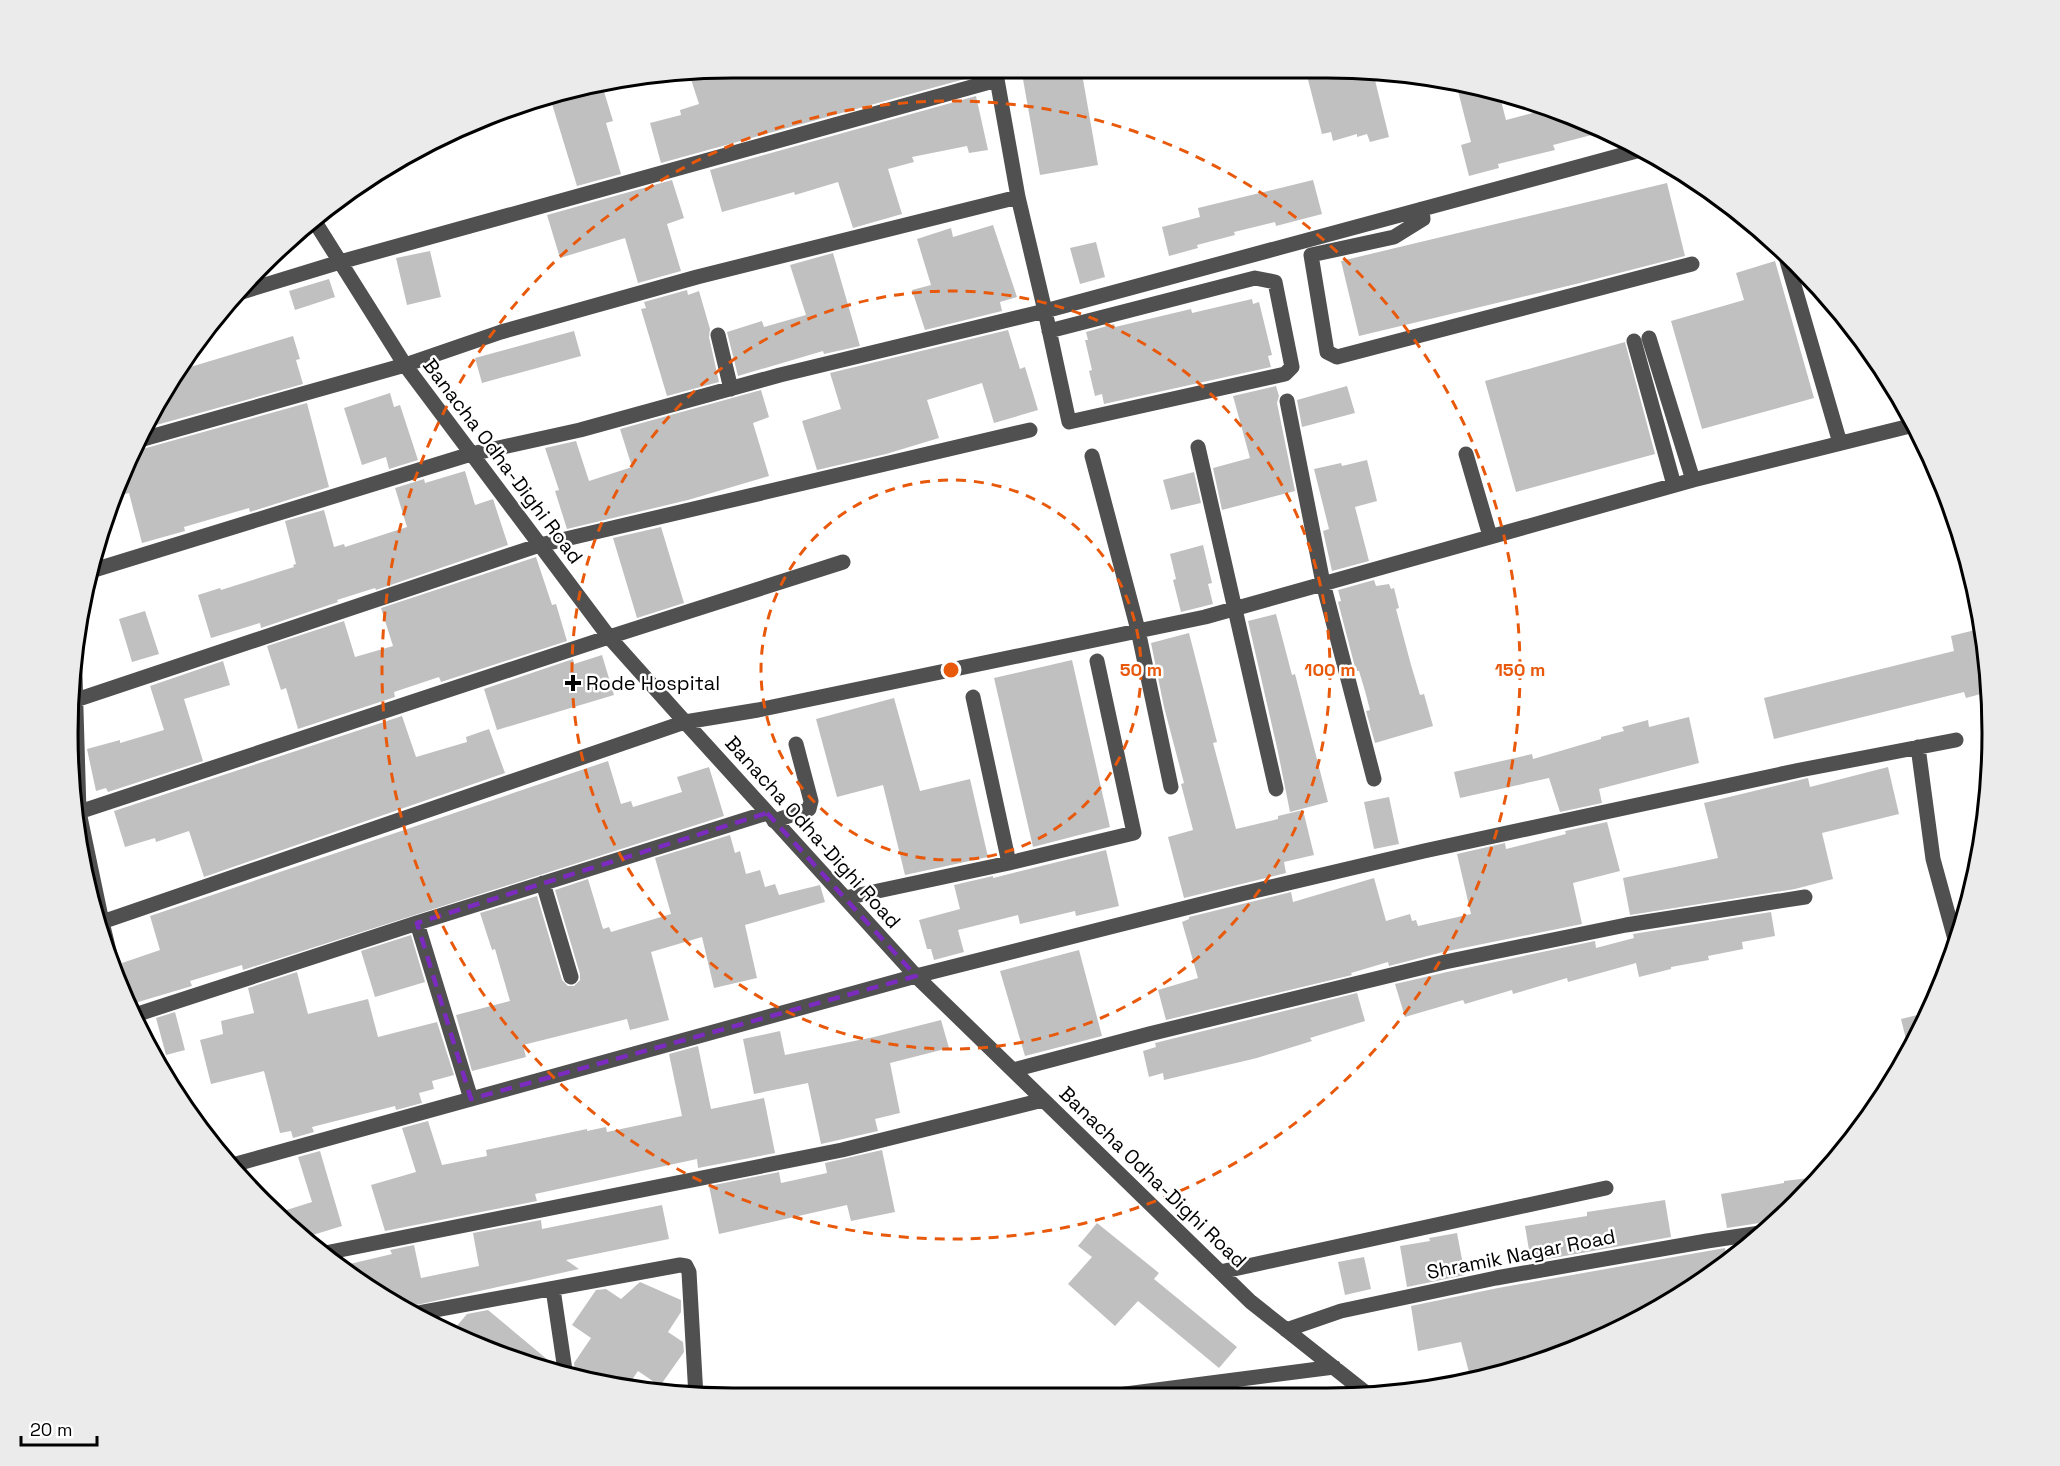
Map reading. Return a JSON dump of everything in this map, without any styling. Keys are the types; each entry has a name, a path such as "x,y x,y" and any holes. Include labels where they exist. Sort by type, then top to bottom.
{"street":[{"path":"252,289 982,78"},
{"path":"997,78 1018,197 1069,423 1285,374 1293,367 1275,282 1267,279 1255,278 1049,331"},
{"path":"99,569 471,454 580,430 792,372 1045,311 1630,153"},
{"path":"149,437 405,364 501,332 697,277 1018,197"},
{"path":"1422,209 1423,219 1394,237 1311,255 1327,352 1337,357 1692,264"},
{"name":"Banacha Odha-Dighi Road","path":"318,227 405,364 471,454 609,637 685,722 916,976 1251,1302 1359,1387"},
{"path":"1789,270 1840,443"},
{"path":"718,335 731,389"},
{"path":"1674,485 1641,340 1693,480"},
{"path":"1287,401 1323,583 1374,779"},
{"path":"106,921 685,722 758,710 1205,617 1674,485 1905,427"},
{"path":"79,699 540,545 1030,430"},
{"path":"1198,447 1276,789"},
{"path":"1466,454 1490,536"},
{"path":"1092,456 1138,630 1172,787"},
{"path":"83,811 843,562"},
{"path":"845,898 1009,863 1134,832 1097,662"},
{"path":"973,697 1009,863"},
{"path":"239,1163 916,976 1241,894 1413,854 1800,770 1956,740"},
{"path":"141,1013 543,883 771,817 809,809 812,801 796,744"},
{"path":"1918,747 1933,859 1952,928"},
{"path":"543,883 571,977"},
{"path":"1013,1070 1161,1031 1445,962 1626,926 1805,897"},
{"path":"417,923 471,1099"},
{"path":"332,1252 842,1150 1043,1100"},
{"path":"1220,1272 1606,1188"},
{"name":"Shramik Nagar Road","path":"1286,1330 1341,1311 1496,1278 1747,1235"},
{"path":"427,1311 680,1265 686,1266 689,1272 695,1387"},
{"path":"553,1288 564,1366"},
{"path":"1172,1388 1334,1367"}],"highlighted area":[{"path":"767,813 916,976 471,1099 417,923"}],"building":[{"path":"968,78 661,163 650,123 681,115 680,110 699,104 691,79"},
{"path":"1023,78 1083,78 1098,165 1040,175"},
{"path":"1308,78 1375,80 1389,137 1370,142 1367,134 1357,137 1357,134 1333,141 1331,132 1322,134"},
{"path":"604,91 613,121 606,123 621,174 577,186 552,104"},
{"path":"1458,92 1501,101 1506,120 1536,112 1593,135 1553,145 1555,150 1498,164 1499,168 1469,176 1461,145 1471,142"},
{"path":"976,96 988,150 969,153 967,146 912,157 914,162 888,169 902,214 853,228 838,182 795,195 794,192 722,212 710,170"},
{"path":"672,180 684,218 667,224 681,271 638,283 625,238 560,258 547,215"},
{"path":"1313,180 1322,214 1276,226 1275,222 1234,232 1235,235 1197,245 1198,248 1169,256 1162,227 1200,217 1198,208"},
{"path":"1667,183 1685,256 1359,336 1341,261"},
{"path":"993,225 1017,297 1000,302 1002,311 925,330 912,290 931,285 917,239 951,228 953,237"},
{"path":"1096,242 1105,277 1080,284 1070,248"},
{"path":"430,251 441,297 407,305 396,258"},
{"path":"833,253 860,346 824,354 823,351 738,376 727,332 762,321 764,327 806,315 790,265"},
{"path":"1775,261 1814,398 1702,429 1671,321 1744,300 1736,273"},
{"path":"329,279 335,297 295,310 289,291"},
{"path":"687,290 688,295 699,291 710,329 709,337 719,382 667,396 641,309 646,308 644,302"},
{"path":"1252,299 1253,304 1259,302 1272,355 1268,356 1271,367 1104,404 1102,394 1095,396 1089,371 1092,370 1085,340 1088,340 1086,332 1114,324 1115,327 1191,309 1192,313"},
{"path":"1008,330 1020,369 1025,367 1038,410 994,423 982,383 927,400 939,438 886,454 817,470 802,421 841,409 830,373"},
{"path":"574,331 581,356 482,383 475,358"},
{"path":"293,336 300,359 296,360 303,384 155,425 189,367"},
{"path":"1625,342 1655,454 1516,492 1485,381"},
{"path":"1276,386 1279,396 1277,403 1295,491 1222,510 1213,468 1250,458 1233,396"},
{"path":"1347,386 1355,413 1302,427 1297,400"},
{"path":"761,390 769,417 753,423 769,476 688,500 567,529 555,491 559,490 545,448 576,441 589,481 632,467 620,429"},
{"path":"390,393 394,407 400,405 418,460 389,469 386,457 362,465 344,408"},
{"path":"307,403 329,487 250,512 249,508 184,527 185,531 142,543 129,493 123,494 143,449"},
{"path":"1367,460 1377,501 1355,507 1369,561 1332,571 1323,531 1329,529 1314,469"},
{"path":"465,471 475,505 493,499 508,545 376,590 375,588 337,600 338,602 261,628 260,623 211,638 198,595 294,567 293,565 296,564 285,521 324,510 334,547 344,544 345,547 407,527 395,488 424,479 425,483"},
{"path":"1194,472 1201,503 1171,510 1163,480"},
{"path":"661,527 684,603 637,618 613,538"},
{"path":"1203,545 1212,583 1208,584 1213,604 1181,612 1173,580 1176,579 1170,554"},
{"path":"536,557 552,605 556,604 567,641 441,682 439,677 394,692 395,697 298,729 286,688 281,690 267,646 344,621 355,657 393,646 381,608"},
{"path":"1374,580 1376,586 1389,584 1391,589 1394,588 1399,608 1396,609 1411,665 1420,695 1424,694 1433,726 1375,743 1366,711 1370,710 1359,671 1356,671 1338,602 1341,601 1338,590"},
{"path":"145,611 159,654 132,662 119,619"},
{"path":"1276,614 1292,675 1295,674 1328,802 1290,812 1248,621"},
{"path":"1973,630 1981,694 1966,698 1964,692 1774,739 1764,698 1954,651 1951,636"},
{"path":"1189,633 1217,742 1213,743 1236,829 1278,819 1278,816 1303,810 1314,855 1284,862 1286,873 1184,898 1168,837 1193,830 1151,643"},
{"path":"602,655 614,695 497,730 484,689 573,659 574,664"},
{"path":"1072,660 1110,827 1033,847 994,678"},
{"path":"223,661 230,685 184,699 203,761 108,792 106,788 96,791 87,749 120,740 120,743 164,730 150,686"},
{"path":"894,698 920,791 970,779 988,857 905,875 883,785 837,797 816,719"},
{"path":"402,716 416,757 467,742 466,737 489,729 505,773 204,877 189,831 156,842 155,838 125,847 114,811"},
{"path":"1689,717 1699,763 1599,789 1602,803 1560,812 1549,778 1460,798 1454,772 1532,754 1533,759 1601,739 1601,737 1624,731 1622,727 1648,720 1649,727"},
{"path":"608,761 621,804 631,801 633,807 682,792 677,777 709,767 724,816 243,970 242,965 190,981 192,986 137,1002 122,963 160,950 150,916"},
{"path":"1888,767 1899,814 1822,833 1833,879 1795,889 1630,915 1623,878 1718,858 1704,803 1808,778 1810,787"},
{"path":"1389,797 1399,844 1374,849 1364,802"},
{"path":"1607,822 1620,871 1573,883 1582,924 1443,952 1389,966 1388,962 1351,973 1352,975 1166,1020 1158,990 1198,978 1182,922 1189,917 1291,892 1293,902 1374,878 1386,921 1410,914 1412,921 1416,920 1418,926 1471,914 1457,854 1505,843 1506,849 1566,834 1565,831"},
{"path":"730,835 735,853 740,851 746,874 760,870 765,887 775,884 779,895 820,885 825,902 745,925 757,978 714,988 702,937 651,952 669,1020 630,1030 627,1019 523,1045 526,1057 472,1071 456,1015 510,1001 495,949 492,950 480,913 537,896 562,980 568,986 574,986 580,980 580,974 555,890 588,879 603,929 609,927 611,932 671,914 655,858"},
{"path":"1106,850 1119,906 1076,916 1075,911 1020,924 1018,915 958,930 964,952 934,960 931,949 927,949 919,920 960,909 954,885 993,876 993,878"},
{"path":"1771,912 1775,936 1742,942 1743,949 1708,956 1709,960 1671,967 1671,969 1639,977 1636,963 1568,982 1567,978 1513,994 1512,990 1465,1004 1463,1000 1405,1017 1395,984 1595,941 1596,948 1634,938 1633,934"},
{"path":"411,935 425,982 375,997 361,951"},
{"path":"1079,950 1102,1036 1025,1056 1000,971"},
{"path":"297,972 308,1014 368,999 378,1037 437,1022 454,1075 432,1081 434,1089 419,1093 422,1103 396,1110 395,1106 312,1127 314,1132 293,1138 291,1131 280,1133 264,1071 211,1084 200,1040 223,1034 221,1021 254,1013 248,988"},
{"path":"1357,993 1365,1021 1257,1058 1164,1080 1163,1073 1149,1077 1143,1051 1156,1047 1155,1043"},
{"path":"175,1012 185,1050 166,1055 156,1018"},
{"path":"1918,1015 1906,1038 1901,1019"},
{"path":"941,1020 949,1048 890,1063 900,1113 875,1119 878,1131 821,1144 808,1083 754,1094 743,1039 780,1031 785,1055 874,1037"},
{"path":"698,1046 711,1109 764,1098 775,1153 698,1168 697,1159 535,1194 537,1201 385,1231 371,1185 416,1172 402,1128 428,1121 442,1165 487,1156 486,1150 587,1129 587,1131 606,1127 607,1132 682,1116 669,1054"},
{"path":"882,1150 895,1212 851,1221 847,1205 719,1234 709,1186 779,1172 781,1183 827,1173 825,1163"},
{"path":"320,1151 342,1226 313,1235 285,1210 312,1202 298,1157"},
{"path":"1807,1178 1761,1223 1727,1228 1721,1194 1784,1183 1784,1181"},
{"path":"1665,1200 1671,1237 1531,1262 1525,1226 1587,1216 1587,1212"},
{"path":"662,1205 669,1239 566,1260 579,1269 415,1305 349,1264 392,1254 390,1250 414,1245 421,1278 479,1266 473,1233 541,1220 542,1229"},
{"path":"1097,1223 1159,1273 1154,1279 1237,1347 1219,1368 1138,1301 1115,1326 1068,1284 1092,1257 1078,1246"},
{"path":"1457,1233 1465,1275 1407,1287 1400,1246"},
{"path":"1725,1248 1726,1253 1691,1278 1617,1320 1538,1353 1469,1372 1461,1342 1418,1351 1411,1306 1498,1288"},
{"path":"1364,1257 1371,1289 1345,1295 1338,1262"},
{"path":"640,1282 681,1300 681,1312 668,1332 683,1342 684,1352 662,1384 655,1383 638,1371 632,1379 575,1368 574,1363 591,1338 572,1325 596,1290 606,1289 621,1299"},
{"path":"488,1310 550,1362 482,1338 457,1326 467,1314"}],"place":[{"name":"Rode Hospital","path":"573,683"}]}
